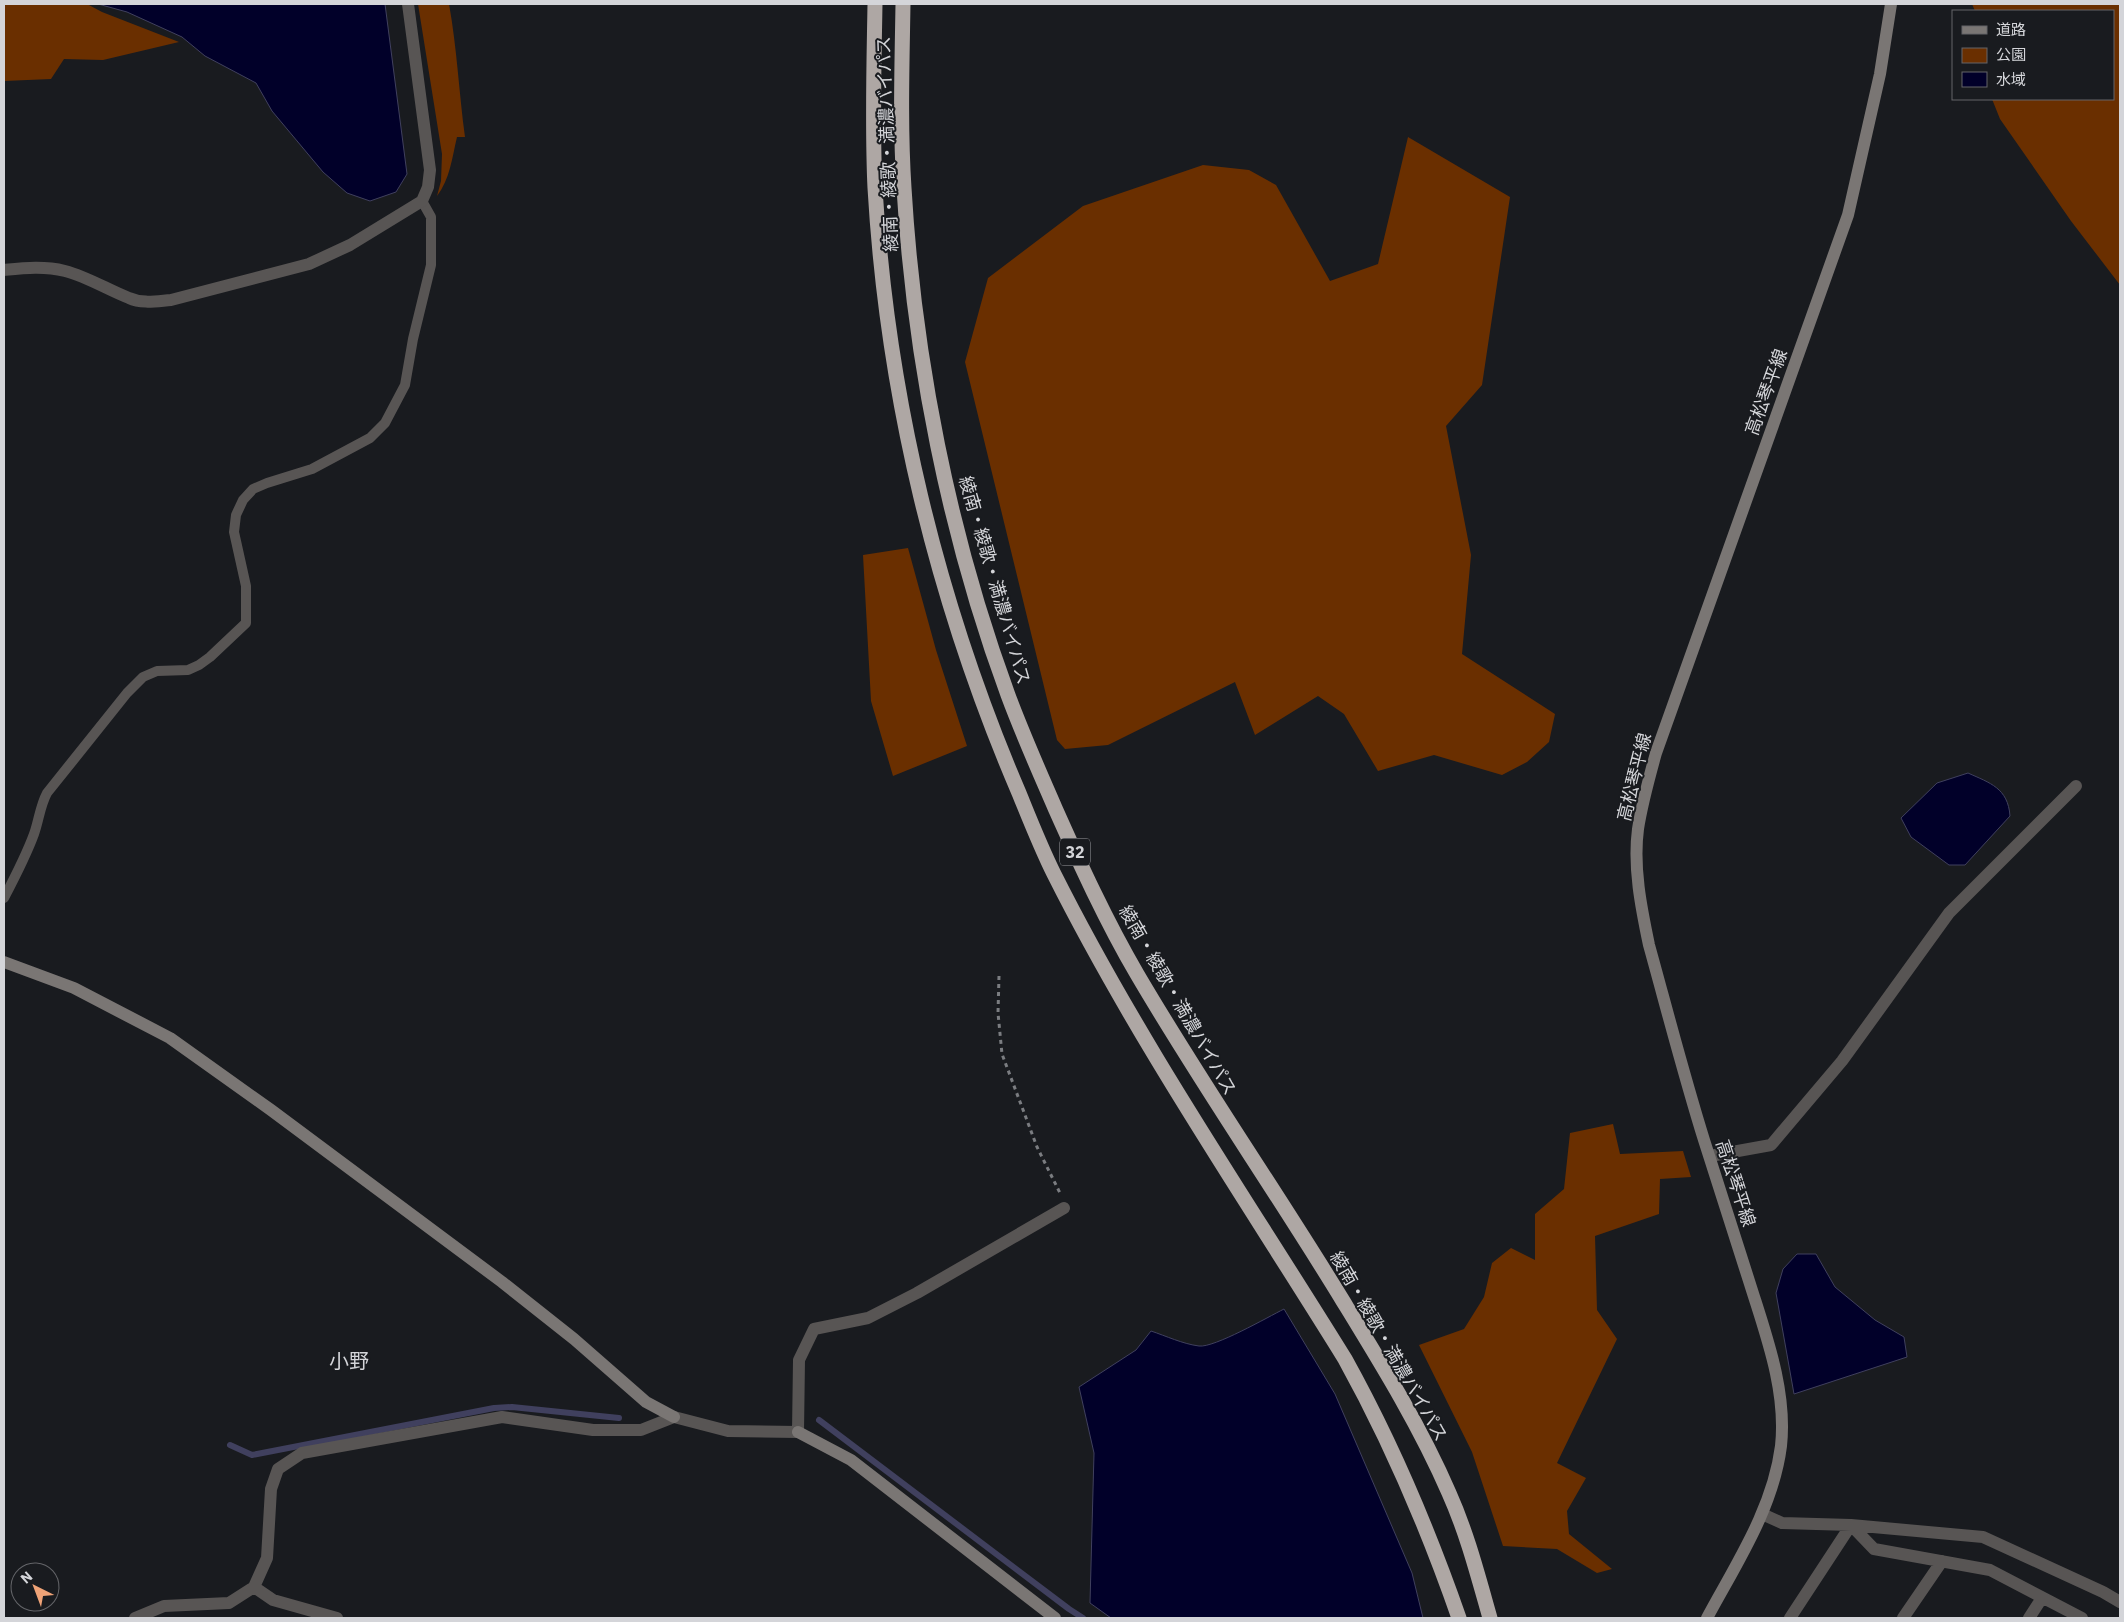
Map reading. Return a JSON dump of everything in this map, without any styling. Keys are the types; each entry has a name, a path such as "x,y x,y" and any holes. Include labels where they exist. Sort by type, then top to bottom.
{"highway":[{"name":"綾南・綾歌・満濃バイパス","path":"875,4 873,99 875,188 897,378 935,555 980,698 1001,753 1052,870 1108,977 1163,1071 1331,1336 1372,1407 1422,1520 1459,1618"},
{"name":"綾南・綾歌・満濃バイパス","path":"903,4 901,100 904,188 909,252 925,375 939,448 963,550 985,627 1008,695 1027,745 1078,861 1134,968 1189,1060 1322,1266 1381,1363 1421,1435 1449,1491 1460,1520 1490,1618"}],"main road":[{"name":"高松琴平線","path":"1707,1618 1762,1514 1774,1481 1781,1445 1781,1411 1776,1376 1766,1336 1710,1156 1648,945 1637,872 1638,831 1644,795 1656,753 1848,215 1880,74 1891,4"},
{"path":"4,962 74,988 170,1038 271,1110 502,1282 574,1339 646,1402 674,1417"},
{"path":"798,1432 851,1460 1055,1618"}],"street":[{"path":"4,270 44,267 68,272 130,299 149,302 171,300 309,264 350,246 422,201 428,186 430,170 408,4"},
{"path":"1710,1156 1771,1145 1842,1061 1949,913 2076,786"},
{"path":"135,1618 164,1606 229,1603 254,1587 267,1558 271,1489 278,1469 302,1454 502,1417 593,1430 641,1430 674,1417 728,1431 798,1432 798,1360 814,1329 868,1318 917,1293 1064,1208"},
{"path":"1762,1514 1782,1523 1851,1525 1983,1537 2103,1592 2120,1602"},
{"path":"1851,1525 1874,1548 1990,1570 2082,1618"},
{"path":"1790,1618 1851,1525"},
{"path":"1904,1618 1942,1561"},
{"path":"254,1587 273,1600 337,1618"},
{"path":"2028,1618 2042,1598"}],"lane":[{"path":"4,898 35,833 42,804 47,793 127,693 144,677 157,671 188,670 200,665 246,623 246,586 234,532 236,515 243,500 253,490 267,483 312,469 370,438 385,423 404,385 413,339 432,264 431,217 422,201"}],"path":[{"path":"999,976 998,1013 1002,1054 1037,1147 1059,1191 1064,1208"}],"green space":[{"path":"4,4 87,4 102,12 179,42 103,60 64,59 51,79 4,81"},
{"path":"418,4 449,4 465,137 457,137 448,175 437,196 441,181 442,154"},
{"path":"1972,4 2120,4 2120,285 2071,221 2000,119 1992,100 2114,100 2114,10 1975,10"},
{"path":"1408,137 1510,197 1482,385 1446,426 1471,555 1462,654 1555,714 1549,742 1527,762 1502,775 1434,755 1378,771 1344,714 1318,696 1255,735 1235,682 1108,745 1065,749 1057,740 965,362 988,278 1083,206 1203,165 1249,170 1276,185 1330,281 1378,264"},
{"path":"908,548 936,650 967,746 893,776 871,701 863,555"},
{"path":"1613,1124 1620,1154 1683,1151 1691,1177 1660,1179 1659,1214 1595,1236 1597,1310 1617,1339 1557,1463 1586,1478 1567,1511 1569,1534 1612,1569 1597,1573 1557,1549 1503,1546 1472,1452 1419,1345 1464,1329 1484,1297 1492,1263 1511,1248 1535,1260 1535,1214 1564,1189 1570,1133"}],"water":[{"path":"98,4 385,4 407,174 396,192 370,201 347,193 323,172 272,111 256,83 205,56 182,37 127,12"},
{"path":"1968,773 1990,784 2002,793 2009,807 2010,816 1965,865 1949,865 1911,837 1901,818 1937,783"},
{"path":"1797,1254 1816,1254 1835,1287 1875,1320 1904,1337 1907,1357 1794,1394 1776,1293 1783,1269"},
{"path":"1284,1309 1335,1394 1412,1573 1423,1618 1111,1618 1090,1603 1094,1453 1079,1387 1136,1350 1151,1331 1187,1344 1206,1345 1254,1325"}],"waterway":[{"path":"230,1445 252,1455 494,1408 512,1407 619,1418"},
{"path":"819,1420 1083,1618"}],"district":[{"name":"小野","path":"349,1360"}]}
